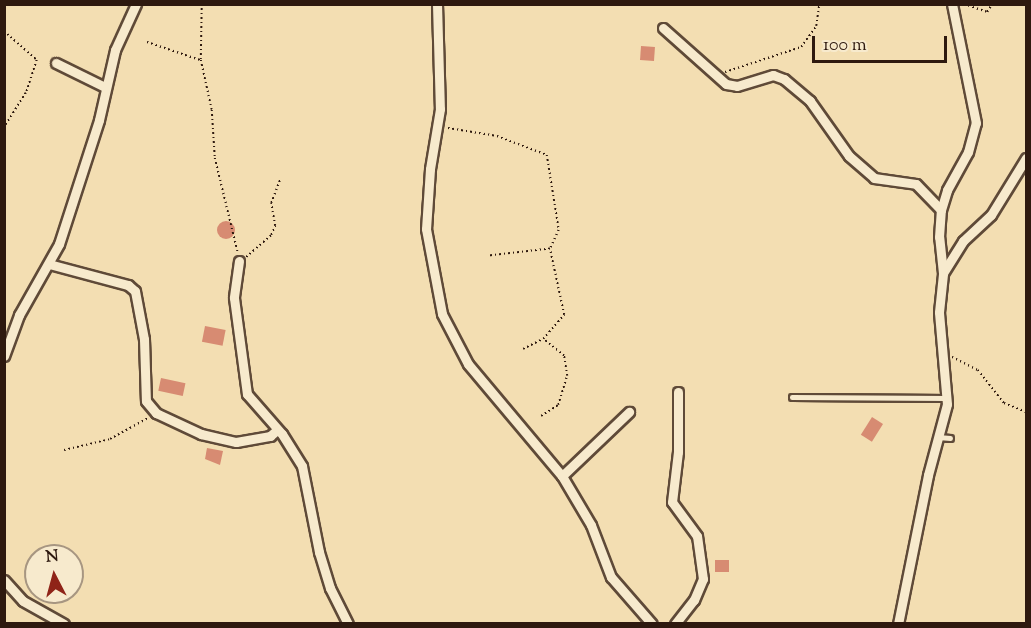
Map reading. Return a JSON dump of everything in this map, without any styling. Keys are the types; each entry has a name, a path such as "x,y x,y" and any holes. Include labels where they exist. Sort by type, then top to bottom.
{"street":[{"path":"4,356 19,315 49,264 76,194 115,50 136,4"},
{"path":"437,4 438,127 426,229 442,314 468,364 562,476 591,525 611,577 652,624"},
{"path":"898,624 947,398 939,312 943,273 939,237 941,210 947,190 968,152 976,123 952,4"},
{"path":"663,28 722,81 733,86 773,75 784,79 810,101 849,156 874,178 916,184 941,210"},
{"path":"56,63 105,87"},
{"path":"943,273 963,241 991,215 1026,158"},
{"path":"239,261 234,298 247,394 277,430 302,466 319,552 330,588 348,624"},
{"path":"49,264 128,285 135,291 144,339 146,401 169,422 236,442 270,436 277,430"},
{"path":"675,624 694,600 703,579 697,536 672,502 678,452 678,392"},
{"path":"562,476 629,412"},
{"path":"4,580 23,601 64,624"}],"lane":[{"path":"792,397 947,398"},
{"path":"938,436 950,438"}],"path":[{"path":"202,4 201,60 212,110 215,158 239,261 271,235 275,226 271,203 280,179"},
{"path":"722,81 725,72 801,47 816,26 819,4"},
{"path":"964,4 987,12 992,4"},
{"path":"4,31 37,60 26,93 4,128"},
{"path":"147,42 201,60"},
{"path":"438,127 497,136 547,155 559,230 550,249 564,315 543,339 523,349"},
{"path":"488,256 550,249"},
{"path":"541,416 558,405 567,376 564,356 543,339"},
{"path":"945,359 955,357 967,362 1004,403 1026,412"},
{"path":"64,450 111,439 143,418 169,422"}],"building":[{"path":"641,46 655,47 654,61 640,60"},
{"path":"226,221 232,224 235,230 232,236 226,239 220,236 217,230 220,224"},
{"path":"205,326 226,330 223,346 202,342"},
{"path":"161,378 185,383 183,396 158,391"},
{"path":"872,417 883,424 872,442 861,435"},
{"path":"207,448 223,451 220,465 205,459"},
{"path":"715,560 729,560 729,572 715,572"}]}
